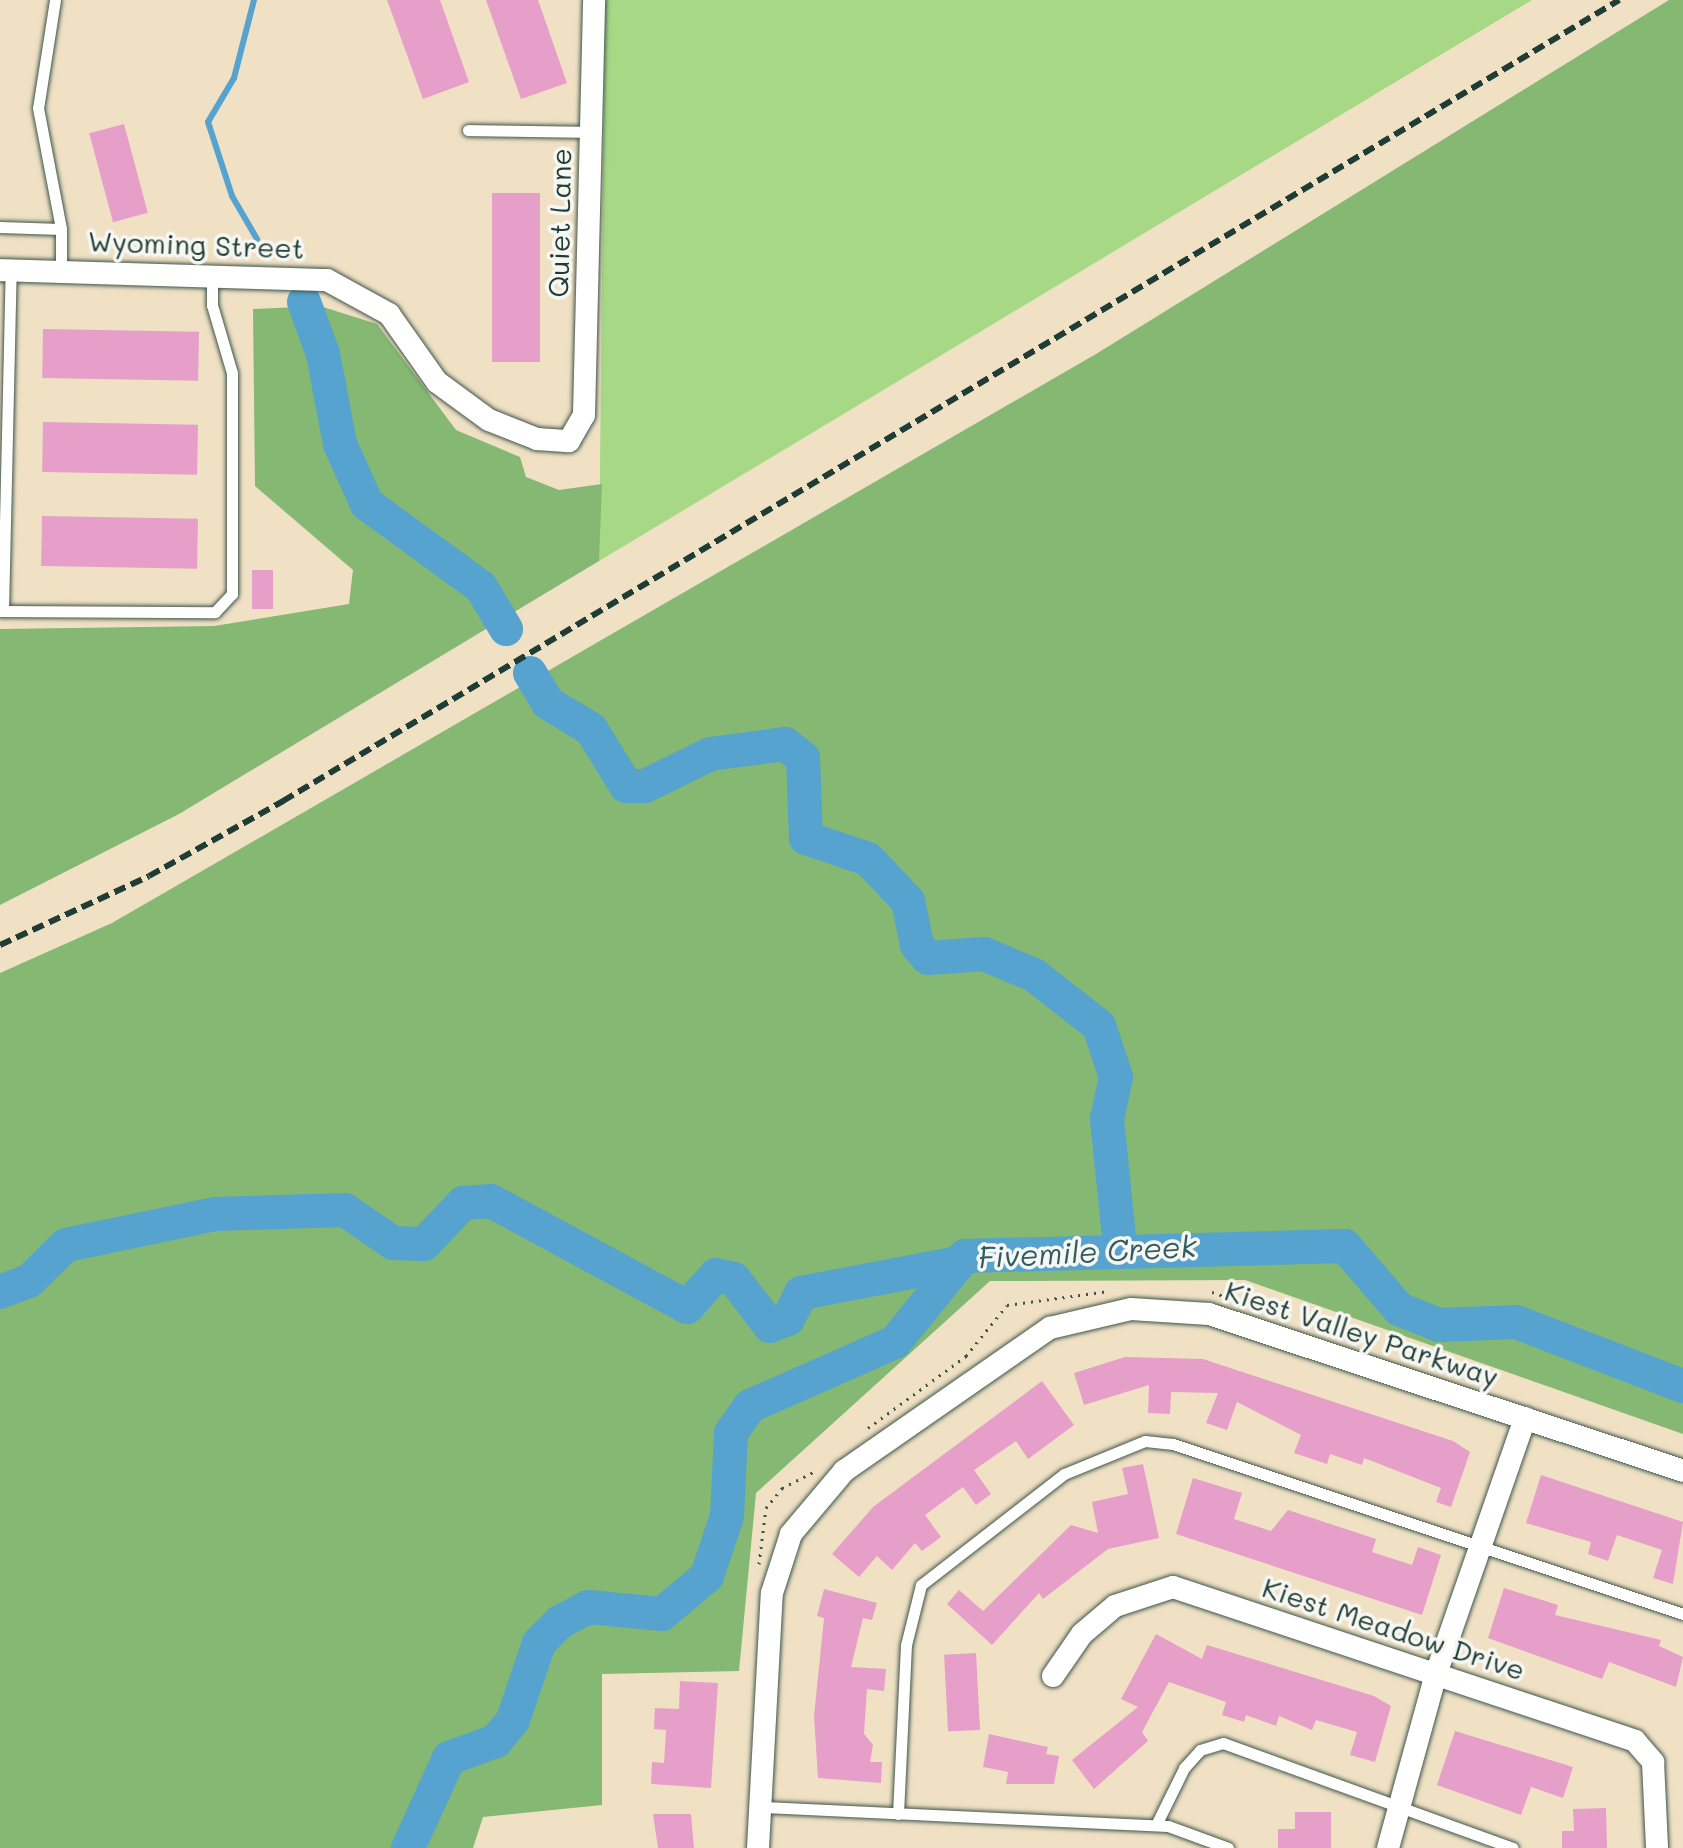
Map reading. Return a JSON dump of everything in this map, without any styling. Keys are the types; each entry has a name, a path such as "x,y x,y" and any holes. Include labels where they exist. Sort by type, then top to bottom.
{"street":[{"name":"Quiet Lane","path":"569,441 584,415 594,0"},
{"name":"Wyoming Street","path":"5,270 305,276 344,286 402,326 455,398 510,430 569,441"},
{"name":"Kiest Valley Parkway","path":"758,1848 764,1807 772,1593 791,1534 844,1471 1050,1328 1131,1309 1209,1314 1683,1471"},
{"path":"1388,1848 1395,1802 1436,1674 1484,1547 1525,1418"},
{"name":"Kiest Meadow Drive","path":"1053,1676 1082,1634 1115,1606 1173,1587 1635,1741 1653,1762 1657,1848"}],"lane":[{"path":"55,0 38,108 61,229 61,270"},
{"path":"468,130 591,132"},
{"path":"0,227 61,229"},
{"path":"5,270 2,611 215,612 232,594 232,373 212,305 212,275"},
{"path":"898,1814 906,1645 921,1585 1092,1459 1145,1441 1173,1444 1683,1614"},
{"path":"1156,1825 1184,1768 1200,1750 1223,1743 1395,1802 1513,1848"},
{"path":"764,1807 1156,1825 1228,1848"}],"path":[{"path":"864,1432 966,1356 1007,1305 1121,1290"},
{"path":"1199,1293 1228,1292 1266,1314"},
{"path":"758,1569 766,1508 782,1488 826,1465"}],"green space":[{"path":"605,0 1532,0 599,561"},
{"path":"1669,0 1683,0 1683,1434 1245,1280 990,1281 756,1493 739,1671 602,1674 602,1805 483,1817 473,1848 0,1848 0,973 112,923 1096,354"},
{"path":"320,306 377,324 456,430 520,457 526,477 559,490 602,484 599,561 179,814 0,905 0,629 214,626 349,604 353,570 255,486 253,309"}],"building":[{"path":"387,0 440,0 469,82 423,99"},
{"path":"486,0 538,0 567,83 521,99"},
{"path":"124,124 148,213 113,222 89,133"},
{"path":"492,193 540,193 540,362 492,362"},
{"path":"43,329 199,332 198,381 42,378"},
{"path":"43,422 198,425 197,475 42,472"},
{"path":"42,516 198,519 197,569 41,566"},
{"path":"252,570 273,570 273,609 252,609"},
{"path":"1125,1357 1203,1359 1453,1441 1470,1452 1451,1507 1436,1502 1441,1488 1364,1458 1362,1465 1330,1454 1327,1464 1294,1453 1301,1435 1237,1402 1227,1430 1206,1423 1218,1393 1171,1392 1170,1414 1148,1413 1149,1385 1084,1405 1074,1373"},
{"path":"1042,1381 1074,1425 1028,1459 1016,1441 974,1470 991,1494 976,1505 963,1487 925,1515 941,1537 922,1551 915,1543 892,1570 877,1556 859,1577 832,1554 873,1507"},
{"path":"1143,1464 1159,1538 1108,1549 1043,1599 1039,1593 992,1645 947,1604 959,1590 983,1611 1071,1525 1098,1533 1092,1502 1128,1494 1122,1468"},
{"path":"1541,1475 1683,1522 1673,1584 1653,1578 1662,1550 1617,1535 1608,1561 1588,1554 1591,1542 1526,1523"},
{"path":"1193,1478 1242,1493 1234,1519 1271,1531 1288,1510 1376,1539 1372,1552 1412,1565 1418,1547 1441,1555 1422,1615 1176,1534"},
{"path":"1504,1588 1558,1605 1555,1615 1661,1640 1659,1646 1683,1657 1676,1687 1609,1662 1602,1679 1488,1638"},
{"path":"824,1589 877,1603 872,1620 863,1618 851,1667 886,1669 884,1691 867,1689 864,1734 873,1745 870,1762 882,1762 881,1783 818,1778 814,1716 824,1618 817,1616"},
{"path":"1156,1634 1202,1659 1207,1645 1374,1696 1391,1706 1375,1762 1350,1755 1357,1732 1316,1720 1312,1730 1279,1716 1276,1726 1246,1715 1244,1722 1222,1715 1226,1702 1169,1682 1142,1732 1148,1741 1094,1789 1072,1760 1138,1707 1121,1699"},
{"path":"976,1653 980,1730 948,1732 944,1655"},
{"path":"680,1681 718,1683 711,1788 651,1784 652,1762 664,1763 666,1730 654,1729 655,1708 679,1709"},
{"path":"1455,1731 1573,1767 1563,1798 1531,1787 1521,1815 1437,1785"},
{"path":"989,1734 1048,1747 1046,1754 1059,1756 1054,1784 1006,1784 1008,1772 983,1767"},
{"path":"1606,1808 1607,1848 1562,1848 1562,1831 1574,1831 1573,1809"},
{"path":"1295,1812 1331,1812 1331,1848 1278,1848 1278,1829 1295,1829"},
{"path":"653,1814 691,1814 694,1848 658,1848"}],"waterway":[{"path":"254,0 234,78 208,122 232,196 257,239"},
{"path":"304,302 323,354 340,444 367,504 481,587 506,629"},
{"path":"530,673 548,703 591,729 626,786 645,786 710,754 785,744 803,758 806,838 868,859 908,901 917,945 928,958 984,954 1034,975 1099,1026 1116,1077 1107,1119 1120,1248"},
{"path":"0,1292 29,1281 66,1245 216,1214 345,1210 393,1243 424,1244 463,1203 491,1201 687,1307 716,1275 734,1279 770,1326 788,1319 801,1293 953,1264"},
{"name":"Fivemile Creek","path":"408,1848 449,1758 496,1741 513,1720 539,1643 560,1622 588,1607 662,1614 707,1576 727,1516 731,1433 750,1406 895,1342 965,1256 1345,1246 1399,1309 1439,1325 1516,1322 1683,1386"}],"railway":[{"path":"0,945 149,876 283,801 1619,0"}]}
